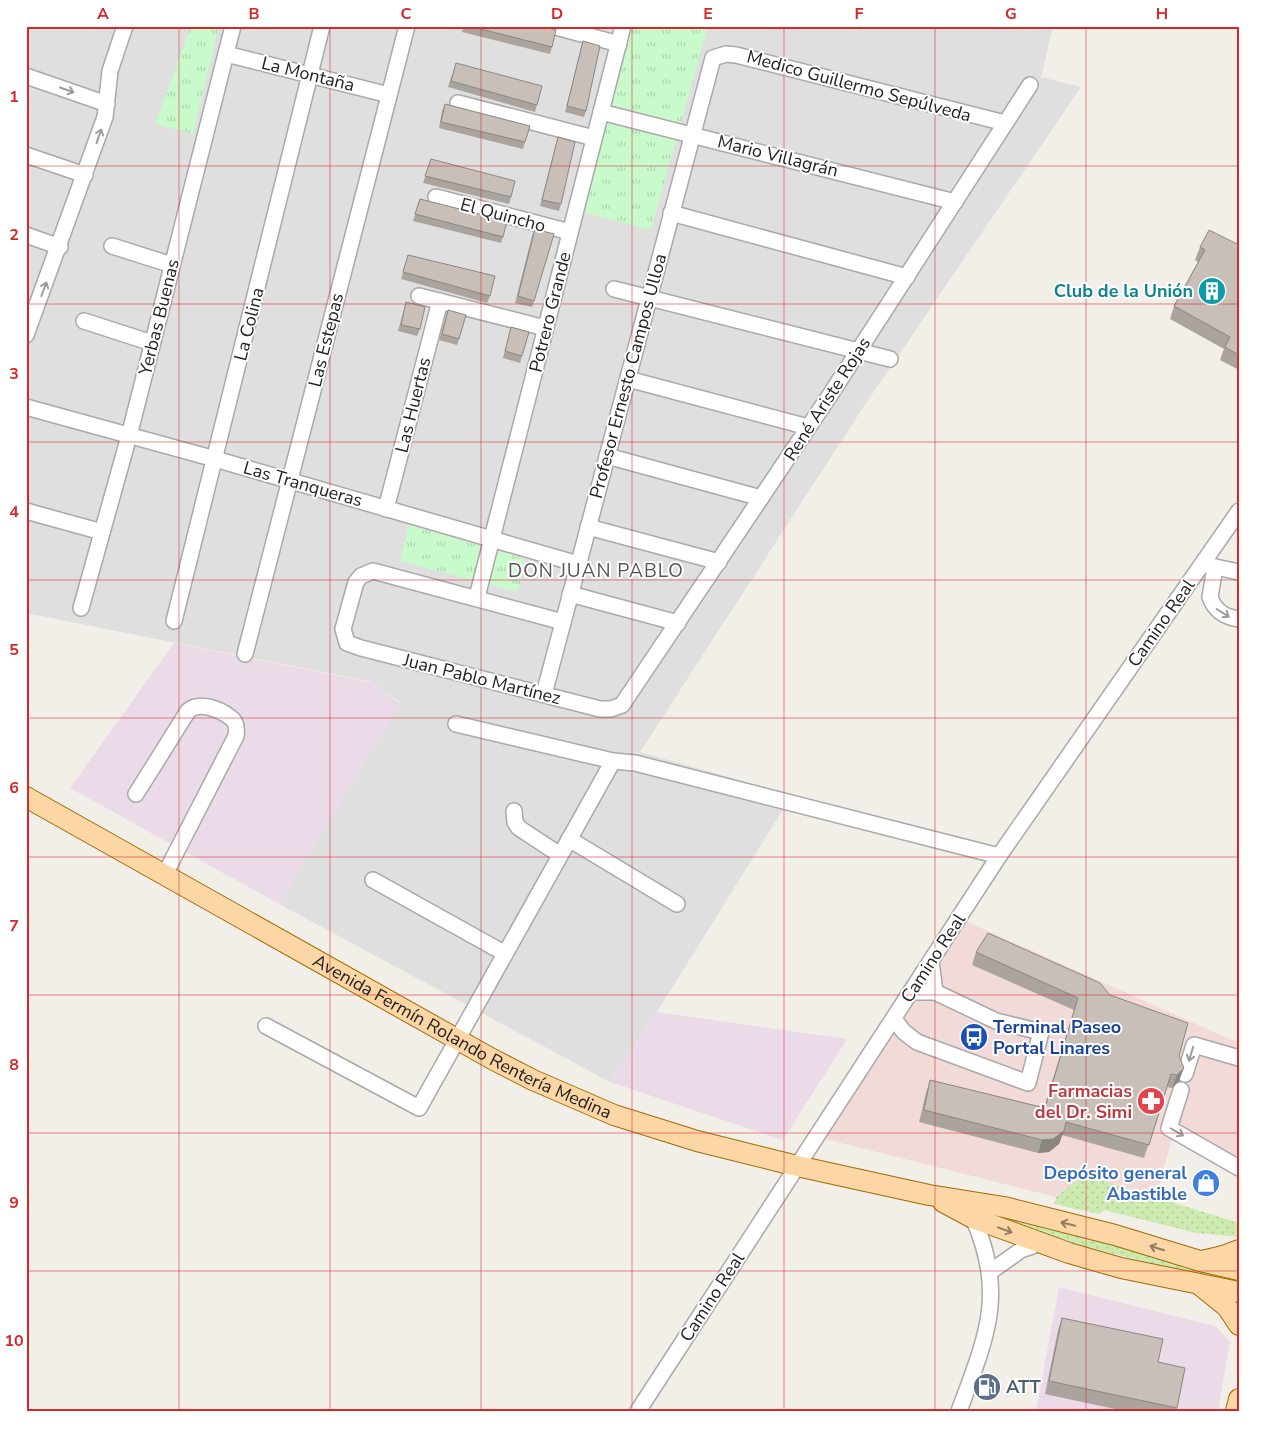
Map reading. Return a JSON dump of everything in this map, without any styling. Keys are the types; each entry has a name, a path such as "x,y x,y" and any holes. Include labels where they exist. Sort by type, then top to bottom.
{"main road":[{"name":"Avenida Fermín Rolando Rentería Medina","path":"26,797 456,1039 533,1080 614,1115 697,1141 797,1166 929,1195 1004,1207 1115,1235 1200,1261 1239,1270"},
{"name":"Avenida Fermín Rolando Rentería Medina","path":"929,1195 972,1218 1041,1243 1122,1268 1239,1292"},
{"path":"1200,1261 1239,1250"},
{"path":"1195,1282 1227,1307 1239,1325"},
{"path":"1236,1411 1239,1399"}],"street":[{"path":"26,335 29,318 60,247 105,117 110,71 125,26"},
{"name":"Yerbas Buenas","path":"82,608 129,436 233,26"},
{"name":"La Colina","path":"174,621 322,26"},
{"name":"Las Estepas","path":"245,654 407,26"},
{"path":"552,26 619,44"},
{"name":"Potrero Grande","path":"476,598 623,26"},
{"name":"La Montaña","path":"226,54 390,95"},
{"name":"Medico Guillermo Sepúlveda","path":"713,58 726,54 736,55 1005,123"},
{"name":"Profesor Ernesto Campos Ulloa","path":"544,694 713,58"},
{"path":"26,76 107,104"},
{"name":"René Ariste Rojas","path":"617,708 630,696 719,562 907,277 1030,85"},
{"path":"458,103 594,138"},
{"name":"Mario Villagrán","path":"601,112 955,202"},
{"path":"26,155 85,175"},
{"name":"El Quincho","path":"436,197 570,232"},
{"path":"671,213 907,277"},
{"path":"26,235 60,247"},
{"path":"112,246 172,265"},
{"path":"614,289 890,359"},
{"path":"419,296 546,328"},
{"name":"Las Huertas","path":"386,509 440,301"},
{"path":"84,320 152,343"},
{"path":"628,378 808,427"},
{"name":"Las Tranqueras","path":"26,407 215,459 578,564"},
{"path":"607,456 761,498"},
{"path":"26,511 102,532"},
{"name":"Camino Real","path":"638,1411 999,856 1208,566 1239,511"},
{"path":"588,527 719,562"},
{"path":"1239,572 1208,566 1210,597 1212,601 1222,614 1239,619"},
{"name":"Juan Pablo Martínez","path":"476,598 380,572 367,572 356,582 343,629 347,643 600,709 617,708"},
{"path":"570,594 678,623"},
{"path":"476,598 563,622"},
{"path":"136,794 193,706 201,705 232,718 237,726 236,736 165,874"},
{"path":"456,724 613,761 635,763 999,856"},
{"path":"266,1026 419,1108 613,761"},
{"path":"514,811 515,822 519,828 560,855"},
{"path":"569,839 677,904"},
{"path":"374,880 504,953"},
{"path":"931,961 935,992"},
{"path":"894,1019 910,1037 925,1045 1028,1083 1041,1032 996,1021 954,1003 935,992 911,992"},
{"path":"881,1038 910,1037"},
{"path":"1185,1074 1194,1044 1239,1058"},
{"path":"1181,1090 1169,1128 1239,1168"},
{"path":"959,1411 984,1338 992,1296 990,1272 980,1235 972,1218"},
{"path":"990,1272 1008,1258 1041,1243"}],"shaded area":[{"path":"26,26 1053,26 1041,77 1081,87 864,406 640,752 792,795 657,1012 610,1082 279,904 400,702 368,681 26,613"},
{"path":"174,643 369,682 400,703 279,904 70,788"},
{"path":"963,920 1239,1043 1239,1172 1173,1135 1156,1196 1084,1176 1056,1197 825,1139"},
{"path":"657,1012 847,1039 783,1140 610,1082"},
{"path":"1059,1287 1215,1326 1230,1342 1218,1411 1036,1411"}],"green space":[{"path":"191,26 219,26 193,134 155,124"},
{"path":"630,26 708,26 651,230 583,212"},
{"path":"409,525 525,559 518,592 400,561"},
{"path":"1084,1175 1239,1223 1239,1237 1196,1233 1104,1210 1099,1214 1054,1204 1056,1197"},
{"path":"1006,1214 1239,1276 1239,1286 1056,1239 1004,1218"}],"building":[{"path":"469,26 542,26 556,30 552,47"},
{"path":"583,41 600,46 586,111 567,106"},
{"path":"456,63 542,86 537,105 451,81"},
{"path":"445,104 530,126 525,142 441,122"},
{"path":"558,137 575,142 561,204 542,200"},
{"path":"431,159 515,181 511,197 425,176"},
{"path":"420,199 507,221 503,237 415,214"},
{"path":"535,229 554,234 534,301 518,296"},
{"name":"Club de la Unión","path":"1209,230 1239,245 1239,355 1225,347 1230,337 1174,306 1205,250 1200,247"},
{"path":"408,255 495,276 490,296 403,272"},
{"path":"406,302 425,307 420,329 401,325"},
{"path":"448,310 466,315 459,339 442,334"},
{"path":"511,327 529,332 522,356 505,351"},
{"path":"988,933 1100,983 1110,995 1188,1023 1179,1056 1184,1068 1177,1075 1171,1074 1149,1145 1066,1122 1064,1131 1053,1139 1042,1140 924,1110 930,1080 1045,1108 1078,998 976,952"},
{"path":"1062,1318 1163,1339 1158,1362 1185,1368 1177,1408 1049,1381"}],"place":[{"name":"Club de la Unión","path":"1212,291"},
{"name":"Terminal Paseo Portal Linares","path":"974,1037"},
{"name":"Farmacias del Dr. Simi","path":"1151,1101"},
{"name":"Depósito general Abastible","path":"1206,1183"},
{"name":"ATT","path":"987,1387"}],"district":[{"name":"DON JUAN PABLO","path":"596,570"}]}
